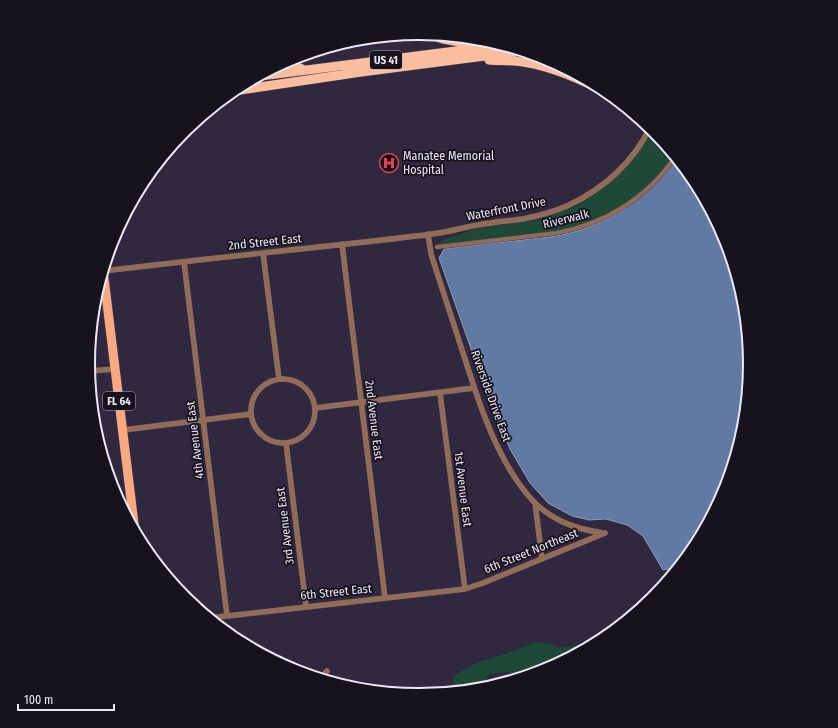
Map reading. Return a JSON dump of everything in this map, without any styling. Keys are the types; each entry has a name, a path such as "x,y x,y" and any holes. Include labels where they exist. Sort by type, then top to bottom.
{"highway":[{"name":"US 41","path":"278,72 487,47"},
{"name":"US 41","path":"248,89 361,72 509,53"},
{"path":"459,60 508,61 529,63 552,69"},
{"path":"294,65 305,70"}],"main road":[{"name":"FL 64","path":"105,285 123,430 128,506"}],"street":[{"name":"Waterfront Drive","path":"428,234 484,224 530,218 569,205 607,182 631,157 647,134"},
{"name":"Riverwalk","path":"437,247 556,234 589,225 615,212 636,199 655,182 672,161"},
{"name":"2nd Street East","path":"109,270 428,234"},
{"name":"Riverside Drive East","path":"428,234 431,254 483,414 498,449 515,478 535,503 549,514 569,525 605,533"},
{"name":"2nd Avenue East","path":"342,244 385,598"},
{"path":"263,253 279,379"},
{"name":"4th Avenue East","path":"184,262 227,616"},
{"path":"95,371 115,369"},
{"path":"279,379 290,380 303,385 310,394 315,408 315,417 308,431 298,440 286,443 274,442 263,436 255,427 251,414 253,401 258,391 268,383 279,379"},
{"path":"315,408 474,388"},
{"name":"1st Avenue East","path":"440,393 465,589"},
{"path":"123,430 251,414"},
{"name":"3rd Avenue East","path":"286,443 306,606"},
{"path":"535,503 542,559"},
{"name":"6th Street Northeast","path":"465,589 605,533"},
{"name":"6th Street East","path":"217,617 465,589"}],"green space":[{"path":"649,136 672,162 645,194 623,210 604,220 574,232 555,236 436,249 438,244 443,240 472,230 538,220 573,207 601,189 623,171"},
{"path":"536,642 550,644 560,648 583,644 562,655 523,671 512,674 508,672 487,675 487,681 454,686 453,677 465,669 479,662"}],"water":[{"path":"673,162 700,202 718,240 726,260 737,301 743,364 737,427 726,468 710,507 700,526 670,569 663,570 643,536 627,525 606,519 589,520 572,516 548,503 530,483 510,449 488,397 439,258 444,249 556,236 596,224 612,216 640,197"}],"place":[{"name":"Manatee Memorial Hospital","path":"389,163"}]}
